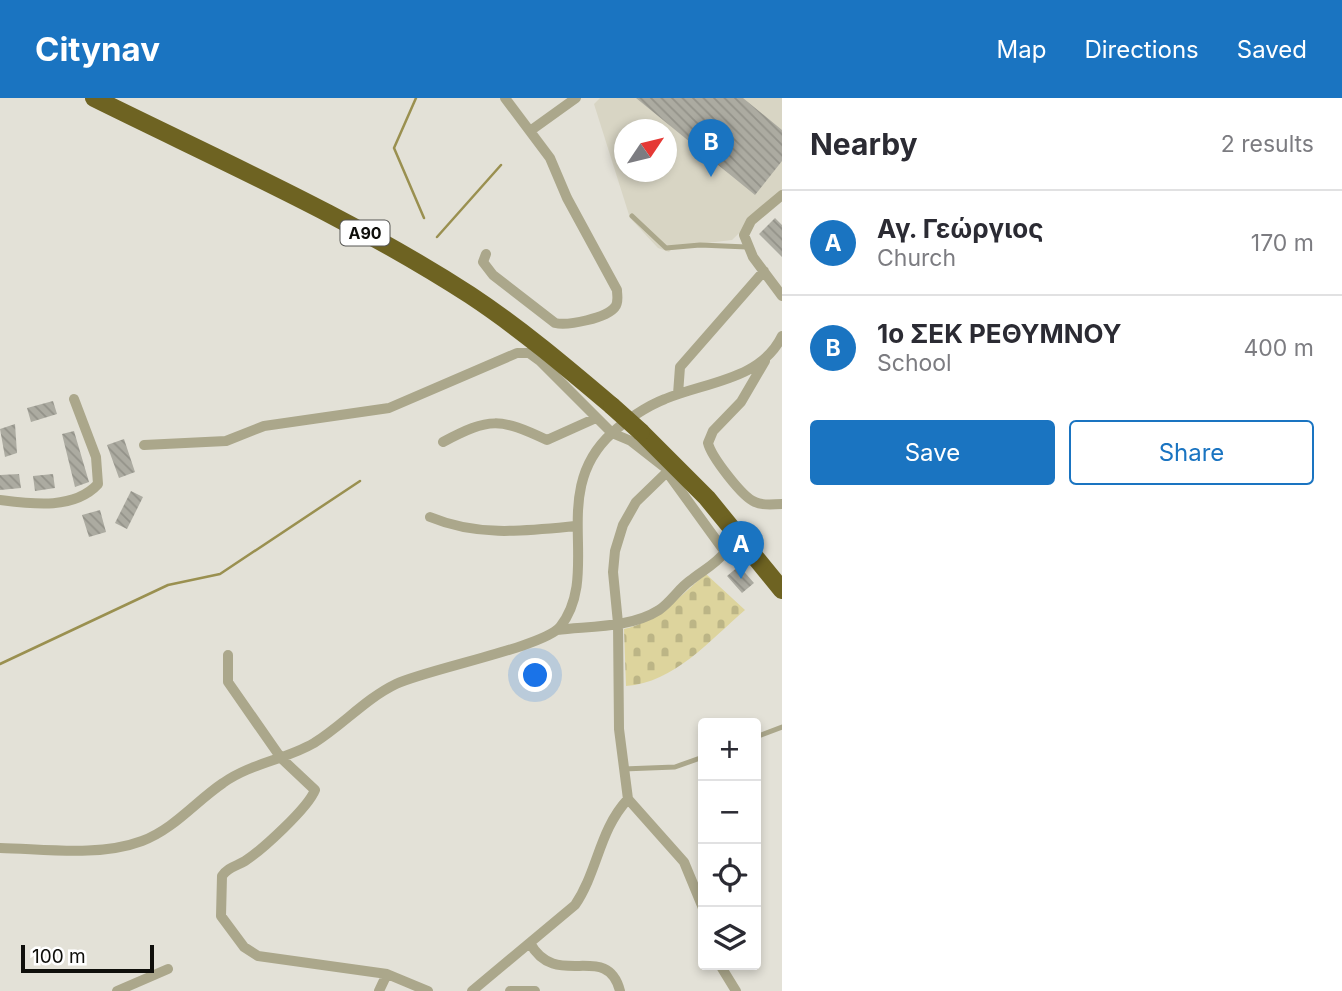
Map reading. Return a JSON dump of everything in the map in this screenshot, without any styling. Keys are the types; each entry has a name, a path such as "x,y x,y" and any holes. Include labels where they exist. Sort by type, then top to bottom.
{"highway":[{"name":"Α90","path":"94,98 280,189 416,262 527,336 641,432 707,498 782,590"}],"street":[{"path":"486,254 483,262 492,275 555,323 566,326 605,314 614,309 617,302 617,290 567,198 557,171 505,98"},
{"path":"530,131 576,98"},
{"path":"782,195 747,226 744,235 747,247 782,296"},
{"path":"678,394 680,367 764,271"},
{"path":"782,335 741,402 713,431 708,443 731,478 752,501 762,505 782,504"},
{"path":"0,848 106,849 136,843 175,823 234,775 260,763 282,758 315,742 368,701 395,685 527,643 557,630 641,620 661,608 690,580 718,562 725,552 658,460 631,441 612,433 529,353 517,353 389,408 264,426 226,441 144,445"},
{"path":"557,630 565,619 576,581 578,494 584,473 596,451 612,433 651,406 678,394 743,373 768,355"},
{"path":"0,500 50,505 90,492 98,484 96,457 74,399"},
{"path":"443,442 500,421 519,426 547,440 596,418"},
{"path":"667,472 636,502 618,538 613,572 618,623 619,729 628,799 684,862 703,907"},
{"path":"430,517 460,528 489,532 576,526"},
{"path":"228,655 228,682 282,758 309,781 314,794 254,854 226,870 222,876 221,916 244,947 258,956 387,974 428,991"},
{"path":"472,991 575,905 584,891 609,822 628,799"},
{"path":"530,943 544,963 554,970 572,973 590,968 608,970 617,977 620,991"},
{"path":"117,991 168,969"},
{"path":"723,970 736,991"},
{"path":"379,991 387,974"},
{"path":"510,991 535,991"}],"lane":[{"path":"632,216 666,248 701,245 747,247"},
{"path":"761,735 782,727"},
{"path":"623,769 653,770 676,767 698,759"}],"shaded area":[{"path":"600,98 782,98 782,191 732,240 673,247 669,252 658,248 630,218 619,182 677,182 677,119 614,119 614,167 594,104"}],"green space":[{"path":"706,574 745,610 676,669 643,683 626,686 624,629 658,614"}],"building":[{"path":"636,98 743,98 782,130 782,161 755,195 677,131 677,119 662,119"},
{"path":"775,218 782,225 782,257 759,234"},
{"path":"53,401 57,414 31,422 27,408"},
{"path":"15,424 17,453 5,457 0,429"},
{"path":"74,431 89,482 75,487 62,434"},
{"path":"124,439 135,472 119,478 107,445"},
{"path":"19,474 21,488 0,490 0,475"},
{"path":"53,474 55,488 35,491 33,476"},
{"path":"131,491 143,497 127,529 115,523"},
{"path":"100,510 106,532 89,537 82,515"},
{"path":"739,566 754,583 742,593 727,576"}],"waterway":[{"path":"416,98 394,148 424,218"},
{"path":"437,237 501,165"},
{"path":"0,664 168,585 220,574 360,481"}],"place":[{"name":"1ο ΣΕΚ ΡΕΘΥΜΝΟΥ","path":"711,177"},
{"name":"Αγ. Γεώργιος","path":"741,579"}]}
